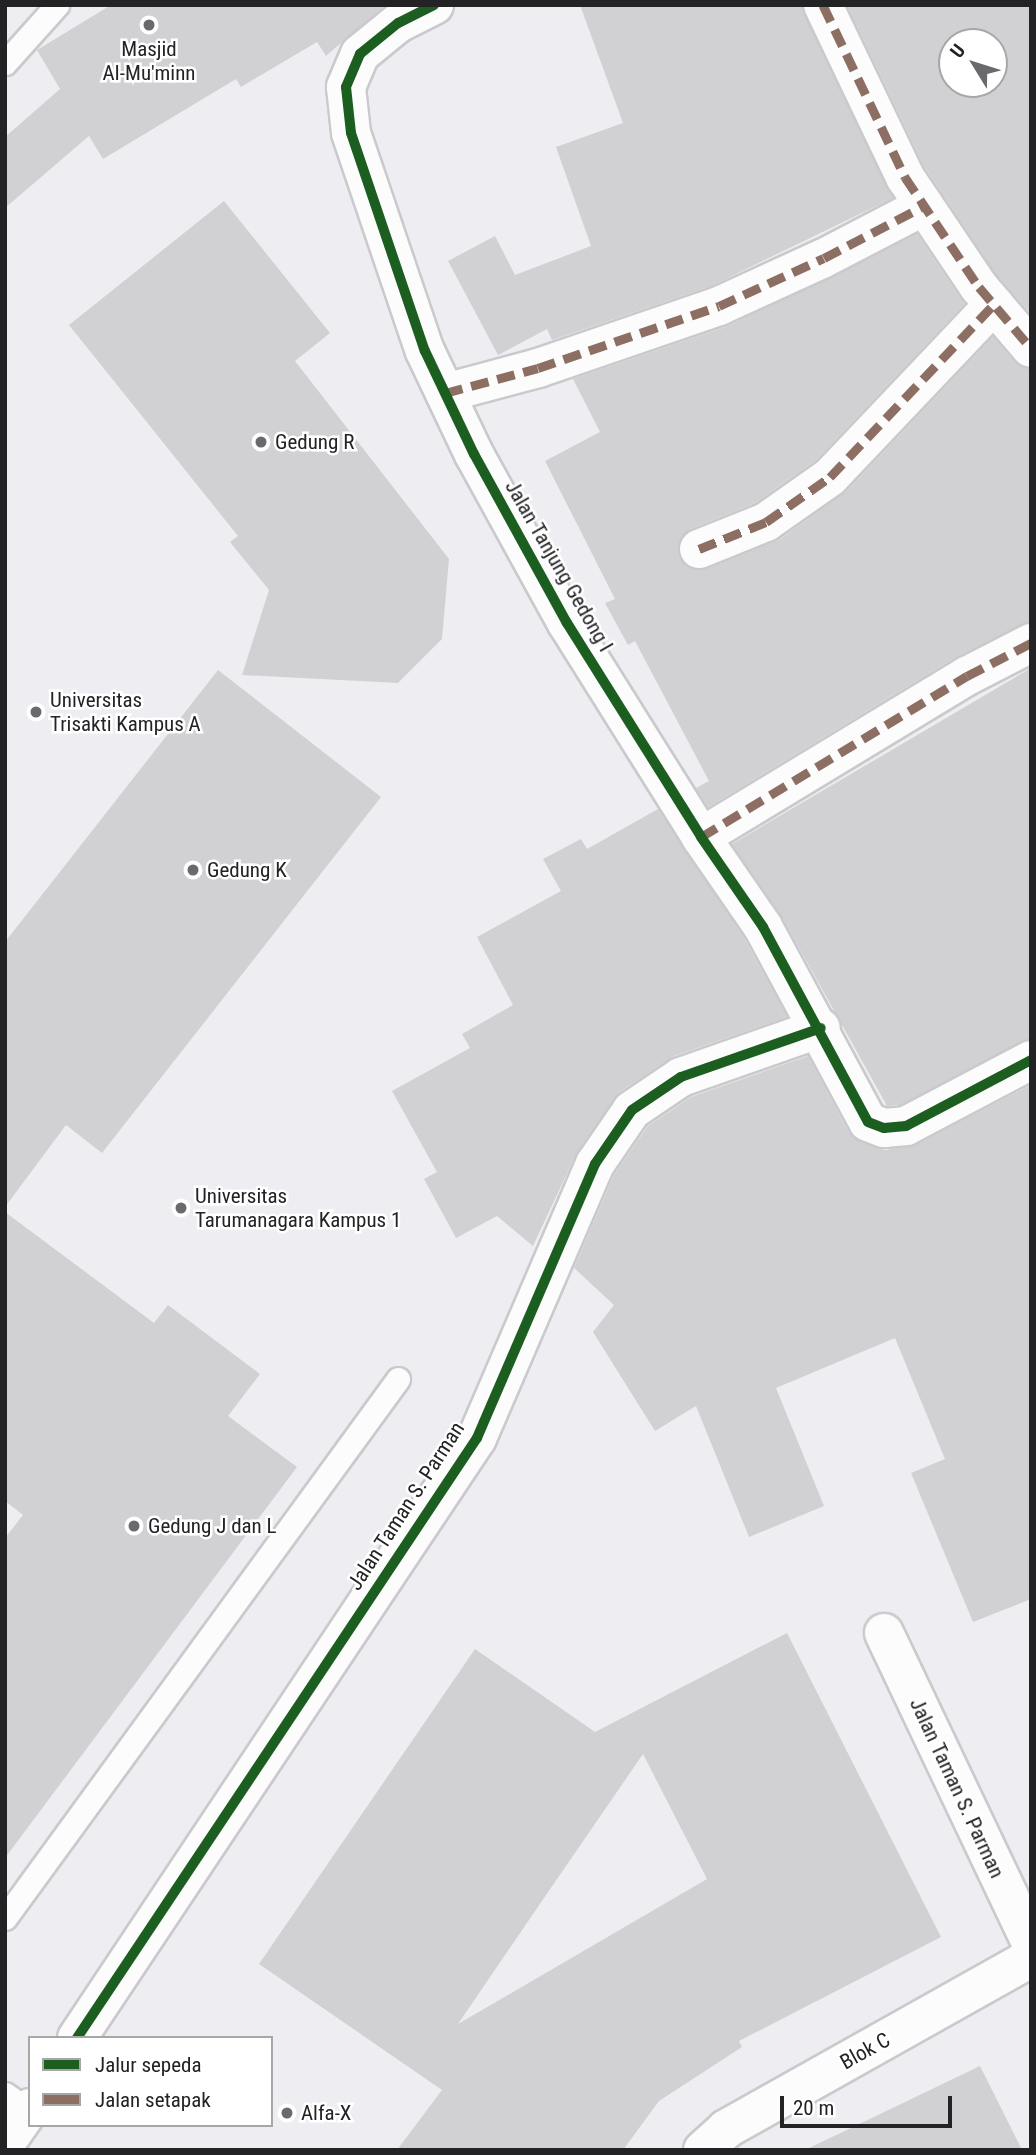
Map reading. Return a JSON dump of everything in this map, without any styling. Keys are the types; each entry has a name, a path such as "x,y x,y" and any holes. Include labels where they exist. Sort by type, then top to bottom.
{"street":[{"name":"Jalan Tanjung Gedong I","path":"435,5 398,23 360,54 346,87 351,133 373,208 445,393 567,624 701,837 763,926 821,1028 858,1110 867,1122 884,1128 906,1126 1031,1060"},
{"path":"823,5 905,177 994,304 1031,348"},
{"path":"445,393 538,368 719,306 824,258 924,206"},
{"path":"699,549 766,522 830,477 994,304"},
{"path":"701,837 967,676 1031,643"},
{"name":"Jalan Taman S. Parman","path":"78,2036 477,1438 595,1164 632,1110 681,1077 821,1028"},
{"name":"Jalan Taman S. Parman","path":"884,1633 1031,1942"},
{"name":"Blok C","path":"703,2150 726,2129 1031,1958"},
{"path":"5,2144 21,2104"}],"lane":[{"path":"5,63 57,5"},
{"path":"5,1917 398,1379"}],"building":[{"path":"111,5 385,5 326,56 317,42 241,87 236,79 103,159 89,136 5,208 5,137 60,89 37,50"},
{"path":"580,5 801,5 893,198 711,286 552,340 547,329 498,355 448,261 495,236 515,275 591,246 556,147 623,123"},
{"path":"847,5 1031,5 1031,314 996,274 924,166"},
{"name":"Gedung R","path":"224,201 330,333 295,361 449,559 442,639 398,683 242,675 269,590 230,542 238,536 69,325"},
{"path":"917,234 964,304 816,460 755,503 690,529 678,545 679,557 686,567 707,569 779,540 846,492 993,337 1015,363 1031,369 1031,621 956,657 708,807 696,788 709,781 635,641 628,645 605,603 615,599 545,461 600,432 573,379 728,326"},
{"path":"1031,668 1031,1038 900,1105 887,1106 782,917 732,844"},
{"name":"Gedung K","path":"218,670 381,797 102,1153 66,1125 5,1207 5,942"},
{"path":"658,809 744,938 787,1017 674,1056 619,1092 577,1152 533,1246 497,1216 456,1238 424,1179 437,1172 392,1091 470,1048 462,1034 513,1005 477,937 561,891 543,859 581,839 587,849"},
{"path":"808,1056 849,1133 860,1142 885,1150 916,1145 1031,1085 1031,1599 973,1622 911,1473 945,1459 895,1338 776,1388 824,1506 749,1537 696,1406 655,1431 593,1332 614,1305 574,1268 614,1175 648,1126 691,1097"},
{"name":"Gedung J dan L","path":"5,1212 154,1323 168,1305 260,1374 228,1416 297,1467 5,1858 5,1538 23,1515 5,1501"},
{"path":"787,1633 941,1937 739,2041 742,2047 659,2101 623,2150 397,2150 442,2090 259,1964 475,1649 595,1732","holes":["643,1754 707,1879 458,2024"]},
{"path":"980,2066 1022,2150 805,2150"}],"marked path":[{"path":"823,5 905,177 979,287 1031,348"},
{"path":"445,393 538,368 719,306 824,258 924,206"},
{"path":"699,549 766,522 830,477 994,304"},
{"path":"701,837 967,676 1031,643"}],"cycle path":[{"path":"434,5 398,23 360,54 346,87 351,133 425,351 474,454 567,623 701,837 763,927 868,1122 884,1128 906,1126 1031,1060"},
{"path":"78,2036 477,1438 595,1164 632,1110 681,1077 821,1028"}],"place":[{"name":"Masjid AI-Mu'minn","path":"149,25"},
{"name":"Gedung R","path":"261,442"},
{"name":"Universitas Trisakti Kampus A","path":"36,712"},
{"name":"Gedung K","path":"193,870"},
{"name":"Universitas Tarumanagara Kampus 1","path":"181,1208"},
{"name":"Gedung J dan L","path":"134,1526"},
{"name":"Alfa-X","path":"287,2113"}]}
